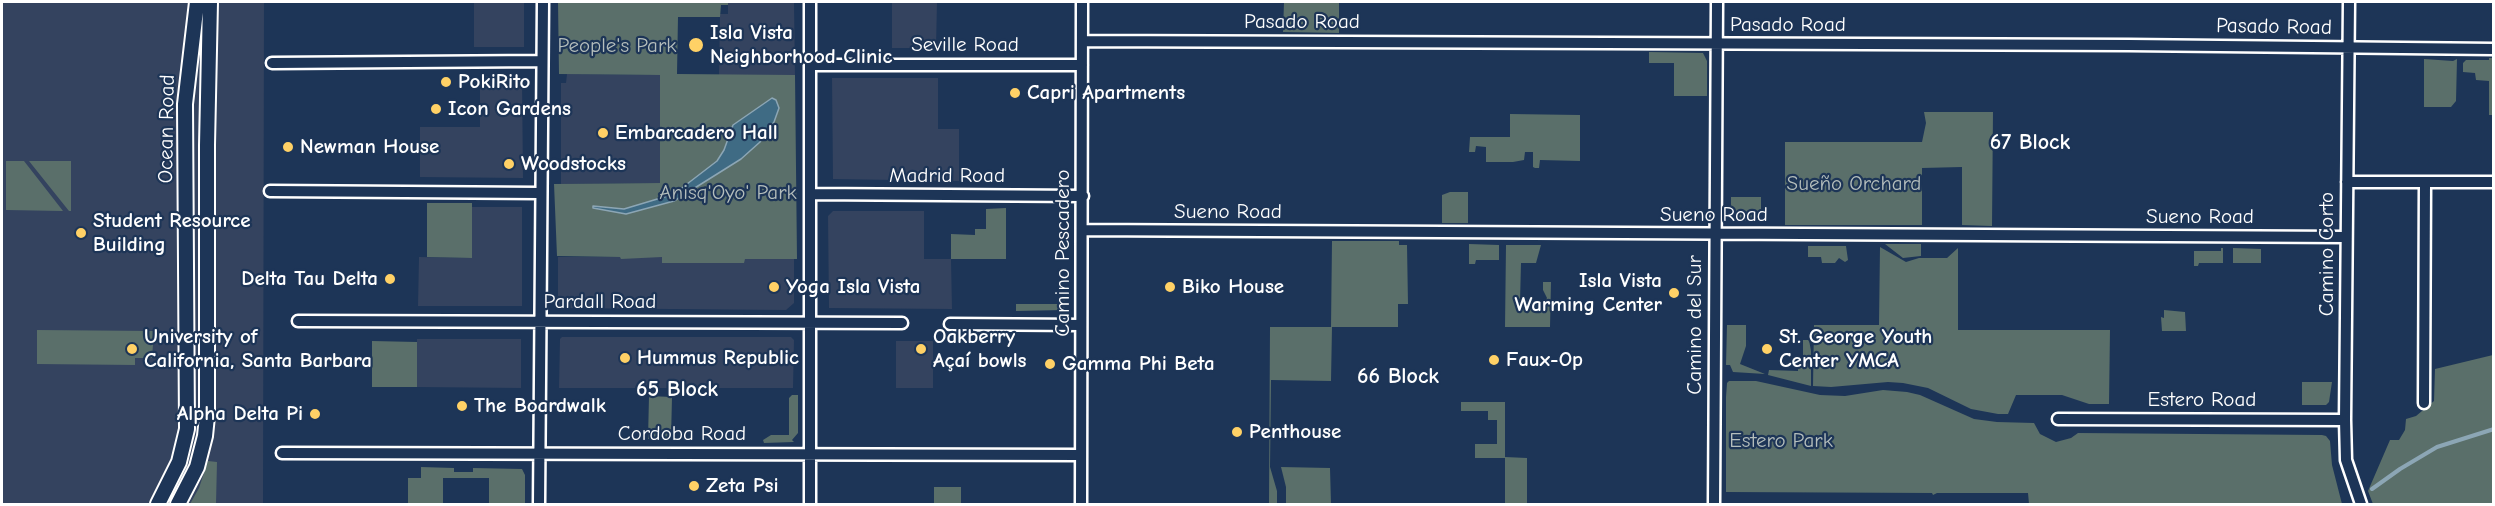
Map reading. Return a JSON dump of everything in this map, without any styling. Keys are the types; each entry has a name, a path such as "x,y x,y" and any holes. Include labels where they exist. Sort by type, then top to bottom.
{"street":[{"name":"Ocean Road","path":"158,504 179,462 187,429 185,104 197,2"},
{"name":"Ocean Road","path":"178,504 197,466 205,436 207,416 207,145 210,2"},
{"path":"539,504 543,2"},
{"path":"810,2 812,65 810,504"},
{"name":"Camino Pescadero","path":"1081,504 1083,2"},
{"name":"Camino del Sur","path":"1714,504 1717,2"},
{"name":"Camino Corto","path":"2349,2 2345,420 2346,460 2361,504"},
{"name":"Pasado Road","path":"1083,41 2493,49"},
{"path":"272,63 542,62"},
{"name":"Seville Road","path":"812,65 1083,65"},
{"path":"2347,182 2493,182"},
{"path":"2424,402 2425,182"},
{"path":"270,191 540,193"},
{"name":"Madrid Road","path":"811,194 1083,196"},
{"name":"Sueno Road","path":"1082,230 2346,237"},
{"name":"Pardall Road","path":"298,321 902,323"},
{"path":"950,324 1081,326"},
{"name":"Estero Road","path":"2058,419 2345,420"},
{"name":"Cordoba Road","path":"282,453 1081,455"}],"shaded area":[{"name":"University of California, Santa Barbara","path":"2,2 264,2 263,504 2,504"},
{"path":"474,2 524,2 524,47 474,47"},
{"path":"728,2 794,2 795,75 719,75 720,14 728,14"},
{"path":"892,2 937,2 936,48 892,48"},
{"path":"567,74 660,75 660,183 561,184 561,83 566,83"},
{"path":"480,76 518,76 522,78 523,178 420,177 420,127 480,127"},
{"path":"832,78 938,78 938,129 959,129 959,181 833,179"},
{"path":"772,98 776,100 779,108 774,122 760,142 741,159 674,201 626,214 593,208 593,206 624,209 674,194 717,161 724,150 733,125"},
{"path":"472,207 522,207 522,306 418,306 419,257 472,258"},
{"path":"833,211 924,211 924,259 951,259 952,309 829,308 828,216"},
{"path":"558,257 662,257 663,263 744,263 744,259 794,259 794,303 786,310 558,308"},
{"path":"562,337 791,337 794,340 793,388 559,388 560,339"},
{"path":"417,339 521,339 521,388 417,387"},
{"path":"896,341 933,341 933,388 896,388"}],"green space":[{"name":"Anisq'Oyo' Park","path":"558,2 728,2 728,5 721,5 720,17 678,17 677,74 795,75 797,259 745,259 744,263 662,263 662,257 621,259 620,257 557,256 554,184 660,183 660,75 559,74"},
{"path":"1284,2 1339,2 1339,33 1283,32"},
{"path":"1649,52 1703,53 1707,61 1707,96 1674,96 1674,63 1649,63"},
{"path":"2493,58 2493,115 2489,115 2489,81 2476,80 2475,73 2463,72 2463,63 2466,60 2489,60"},
{"path":"2424,59 2453,61 2457,59 2456,101 2451,107 2424,107"},
{"name":"Sueño Orchard","path":"1924,112 1993,112 1992,226 1962,225 1962,167 1922,168 1922,225 1785,225 1785,142 1922,142 1926,123"},
{"path":"1510,114 1580,115 1580,161 1540,160 1539,168 1535,168 1533,167 1533,152 1525,152 1524,160 1486,162 1486,147 1476,146 1475,152 1469,152 1470,137 1510,137"},
{"path":"6,161 24,161 63,211 6,210"},
{"path":"29,161 71,161 71,211 69,211"},
{"path":"1450,192 1468,192 1468,223 1442,223 1442,195"},
{"path":"1731,197 1761,197 1761,221 1736,221 1731,216"},
{"path":"427,203 472,203 472,258 427,257"},
{"path":"1006,208 1006,259 951,259 951,234 975,235 975,229 986,229 986,209"},
{"path":"1332,241 1399,241 1399,245 1407,245 1408,304 1398,304 1398,327 1332,327 1331,381 1271,380 1270,467 1277,491 1277,504 1269,504 1270,327 1331,327"},
{"path":"1469,244 1499,245 1499,260 1476,260 1475,264 1469,264"},
{"path":"1885,244 1921,244 1921,256 1903,258"},
{"path":"1506,245 1541,245 1536,263 1521,263 1520,302 1544,305 1547,298 1543,290 1543,282 1551,282 1550,327 1505,327"},
{"path":"1808,246 1846,246 1848,260 1845,262 1839,258 1835,263 1822,263 1821,257 1808,257"},
{"path":"1880,247 1906,262 1919,258 1947,258 1958,248 1958,330 2110,330 2109,404 2089,404 2062,395 2016,395 2008,414 1998,414 1971,409 1928,388 1903,383 1813,386 1814,325 1879,325"},
{"path":"2223,248 2223,263 2199,263 2198,266 2194,266 2194,251 2221,251"},
{"path":"2233,248 2261,249 2261,263 2233,263"},
{"path":"1061,288 1066,288 1064,310 1016,311 1016,304 1060,304"},
{"path":"2164,310 2185,312 2186,331 2162,331 2161,317 2164,318"},
{"path":"1727,325 1746,325 1746,346 1740,364 1765,374 1733,372 1730,365 1726,365"},
{"path":"37,330 154,331 152,358 135,358 135,365 37,364"},
{"path":"1803,340 1809,340 1811,351 1811,386 1768,375 1769,370 1798,371 1798,360 1803,360"},
{"path":"372,341 417,342 417,387 372,387"},
{"path":"2493,355 2493,504 2373,504 2368,491 2390,440 2399,440 2405,430 2406,419 2416,416 2434,401 2435,369"},
{"name":"Estero Park","path":"1729,381 1756,381 1820,395 1845,396 1883,390 1907,392 1920,395 1974,419 2034,423 2040,434 2056,442 2071,438 2078,433 2322,435 2330,441 2332,465 2342,504 2029,504 2028,493 1937,493 1933,495 1932,493 1726,492 1726,397"},
{"path":"2302,382 2332,382 2329,402 2326,405 2302,405"},
{"path":"792,395 798,395 798,433 792,440 794,442 764,443 763,440 771,435 789,435 789,398"},
{"path":"649,396 672,397 671,439 648,439"},
{"path":"1461,402 1505,402 1505,457 1527,458 1527,504 1505,504 1505,458 1475,458 1475,444 1497,444 1497,420 1488,420 1488,411 1461,411"},
{"path":"208,461 217,462 216,504 190,504 199,488"},
{"path":"421,467 454,468 454,472 473,472 473,468 522,469 525,475 525,504 489,504 489,478 443,478 443,504 408,504 408,478 421,478"},
{"path":"1281,467 1330,468 1331,504 1286,504 1286,487"},
{"path":"934,487 961,487 961,504 934,504"}],"waterway":[{"path":"2372,489 2437,447 2494,429"}],"place":[{"name":"Isla Vista Neighborhood Clinic","path":"696,45"},
{"name":"PokiRito","path":"446,82"},
{"name":"Capri Apartments","path":"1015,93"},
{"name":"Icon Gardens","path":"436,109"},
{"name":"Embarcadero Hall","path":"603,133"},
{"name":"Newman House","path":"288,147"},
{"name":"Woodstocks","path":"509,164"},
{"name":"Student Resource Building","path":"81,233"},
{"name":"Delta Tau Delta","path":"390,279"},
{"name":"Yoga Isla Vista","path":"774,287"},
{"name":"Biko House","path":"1170,287"},
{"name":"Isla Vista Warming Center","path":"1674,293"},
{"name":"University of California, Santa Barbara","path":"132,349"},
{"name":"Oakberry Açaí bowls","path":"921,349"},
{"name":"St. George Youth Center YMCA","path":"1767,349"},
{"name":"Hummus Republic","path":"625,358"},
{"name":"Faux-Op","path":"1494,360"},
{"name":"Gamma Phi Beta","path":"1050,364"},
{"name":"The Boardwalk","path":"462,406"},
{"name":"Alpha Delta Pi","path":"315,414"},
{"name":"Penthouse","path":"1237,432"},
{"name":"Zeta Psi","path":"694,486"}],"district":[{"name":"67 Block","path":"2030,143"},
{"name":"66 Block","path":"1398,377"},
{"name":"65 Block","path":"677,390"}],"park label":[{"name":"People's Park","path":"617,46"}]}
